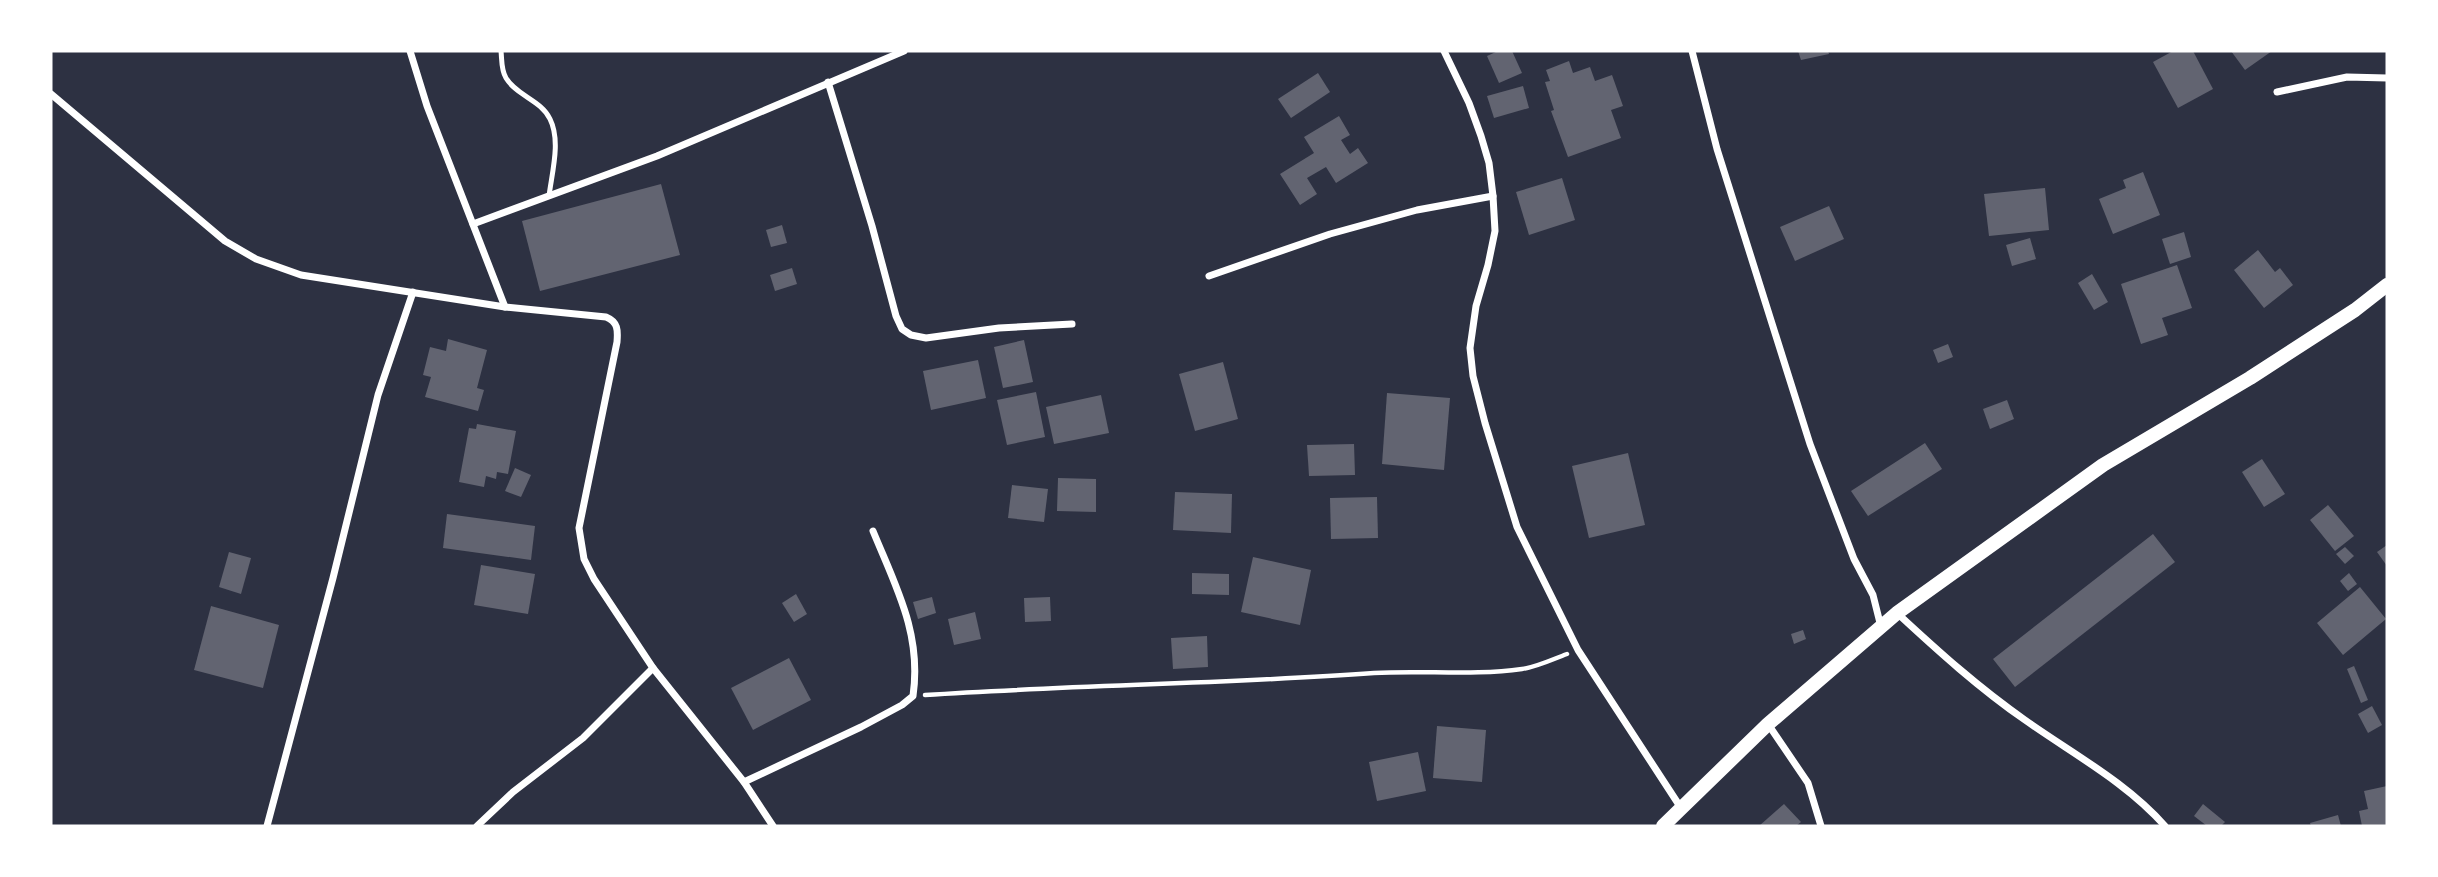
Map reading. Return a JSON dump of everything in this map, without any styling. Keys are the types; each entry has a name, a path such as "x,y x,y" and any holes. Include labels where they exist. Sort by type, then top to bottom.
{"main road":[{"path":"1664,826 1768,724 1897,613 2103,465 2320,333 2387,285"}],"street":[{"path":"410,51 427,106 505,307"},
{"path":"473,224 684,145 904,51"},
{"path":"1444,51 1469,103 1489,163 1495,230 1472,327 1470,348 1473,376 1485,423 1517,527 1578,650 1681,808"},
{"path":"1692,51 1717,149 1810,444 1854,559 1873,594 1882,627"},
{"path":"2277,92 2347,77 2387,78"},
{"path":"828,82 902,329 911,335 926,338 999,328 1072,324"},
{"path":"51,94 225,241 256,259 301,275 505,307 611,319 618,328 617,342 579,528 584,559 594,579 653,668 744,782 773,826"},
{"path":"1209,276 1331,234 1417,210 1493,196"},
{"path":"267,826 378,395 413,292"},
{"path":"744,782 861,727 913,696 917,672 913,633 873,531"},
{"path":"1897,613 1983,690 2075,755 2115,779 2146,804 2165,826"},
{"path":"477,826 513,792 583,738 653,668"},
{"path":"1768,724 1808,783 1821,826"},
{"path":"486,817 493,826"}],"lane":[{"path":"501,51 506,79 544,108 551,120 555,134 555,152 550,196"}],"path":[{"path":"913,696 1042,687 1150,686 1378,673 1514,670 1578,650"}],"building":[{"path":"1498,51 1512,51 1522,73 1499,83 1487,56"},
{"path":"1798,51 1828,51 1829,54 1801,60"},
{"path":"2173,51 2193,51 2213,89 2178,108 2153,62"},
{"path":"2231,51 2272,51 2245,70"},
{"path":"1569,61 1573,73 1590,67 1595,81 1612,75 1623,106 1611,110 1621,138 1568,157 1551,111 1554,110 1545,82 1550,81 1546,70"},
{"path":"1318,73 1330,92 1291,118 1278,99"},
{"path":"1523,86 1529,108 1494,118 1487,96"},
{"path":"1339,116 1350,135 1341,140 1350,154 1358,148 1368,163 1336,183 1326,167 1307,178 1317,194 1300,205 1280,174 1314,153 1304,137"},
{"path":"2143,172 2160,215 2113,234 2099,199 2126,188 2123,180"},
{"path":"1562,178 1575,220 1529,235 1516,192"},
{"path":"661,184 680,255 540,291 522,221"},
{"path":"2045,188 2049,230 1989,236 1984,194"},
{"path":"1829,206 1844,239 1795,261 1780,227"},
{"path":"782,225 787,243 771,247 766,230"},
{"path":"2184,232 2191,257 2170,264 2162,239"},
{"path":"2030,238 2036,259 2012,266 2006,245"},
{"path":"2258,250 2275,272 2280,268 2293,285 2264,308 2234,270"},
{"path":"2177,265 2192,308 2162,318 2168,335 2141,344 2121,284"},
{"path":"792,268 797,284 775,291 770,275"},
{"path":"2092,274 2108,302 2094,310 2078,283"},
{"path":"448,339 487,350 477,388 484,390 478,411 425,397 431,377 423,375 430,347 446,351"},
{"path":"1024,340 1033,382 1003,388 994,347"},
{"path":"1948,344 1953,357 1938,363 1933,350"},
{"path":"978,360 986,398 931,410 923,371"},
{"path":"1223,362 1238,419 1195,431 1179,374"},
{"path":"1036,392 1045,437 1007,445 997,400"},
{"path":"1387,393 1450,398 1444,470 1382,464"},
{"path":"1101,395 1109,433 1054,444 1046,407"},
{"path":"2007,400 2014,419 1990,429 1983,409"},
{"path":"477,424 516,431 508,474 497,472 496,479 486,476 484,487 459,482 469,428 476,429"},
{"path":"1925,443 1942,469 1868,516 1851,491"},
{"path":"1354,444 1355,475 1309,476 1307,445"},
{"path":"1628,453 1645,525 1589,538 1572,466"},
{"path":"2262,459 2285,494 2264,507 2242,472"},
{"path":"515,468 531,475 521,497 505,491"},
{"path":"1058,478 1096,479 1096,512 1057,511"},
{"path":"1012,485 1048,489 1044,522 1008,518"},
{"path":"1175,492 1232,494 1231,533 1173,530"},
{"path":"1377,497 1378,538 1331,539 1330,498"},
{"path":"2328,505 2354,536 2335,551 2310,520"},
{"path":"447,514 535,526 531,560 443,548"},
{"path":"2153,534 2175,562 2015,687 1993,659"},
{"path":"2387,545 2387,566 2377,552"},
{"path":"2345,547 2354,556 2345,564 2336,554"},
{"path":"229,552 251,558 241,594 219,587"},
{"path":"1253,557 1311,570 1300,625 1241,612"},
{"path":"481,565 535,574 528,614 474,605"},
{"path":"1192,573 1229,574 1229,595 1192,594"},
{"path":"2349,573 2357,584 2348,591 2340,581"},
{"path":"2360,587 2386,619 2343,655 2317,623"},
{"path":"796,594 807,614 794,622 782,603"},
{"path":"932,597 936,613 918,619 913,602"},
{"path":"1050,597 1051,621 1025,622 1024,598"},
{"path":"211,606 279,625 263,688 194,670"},
{"path":"975,612 981,639 954,645 948,619"},
{"path":"1803,630 1806,639 1794,644 1791,634"},
{"path":"1207,636 1208,667 1173,669 1171,638"},
{"path":"789,658 811,700 753,730 731,688"},
{"path":"2354,666 2368,700 2361,703 2347,669"},
{"path":"2372,706 2382,725 2368,733 2358,714"},
{"path":"1437,726 1486,730 1482,782 1433,778"},
{"path":"1418,752 1426,791 1377,801 1369,762"},
{"path":"2387,786 2387,826 2362,826 2359,811 2368,809 2364,791"},
{"path":"1784,804 1801,822 1796,826 1759,826"},
{"path":"2203,804 2225,822 2221,826 2207,826 2194,816"},
{"path":"2338,815 2341,826 2311,826 2310,823"}]}
